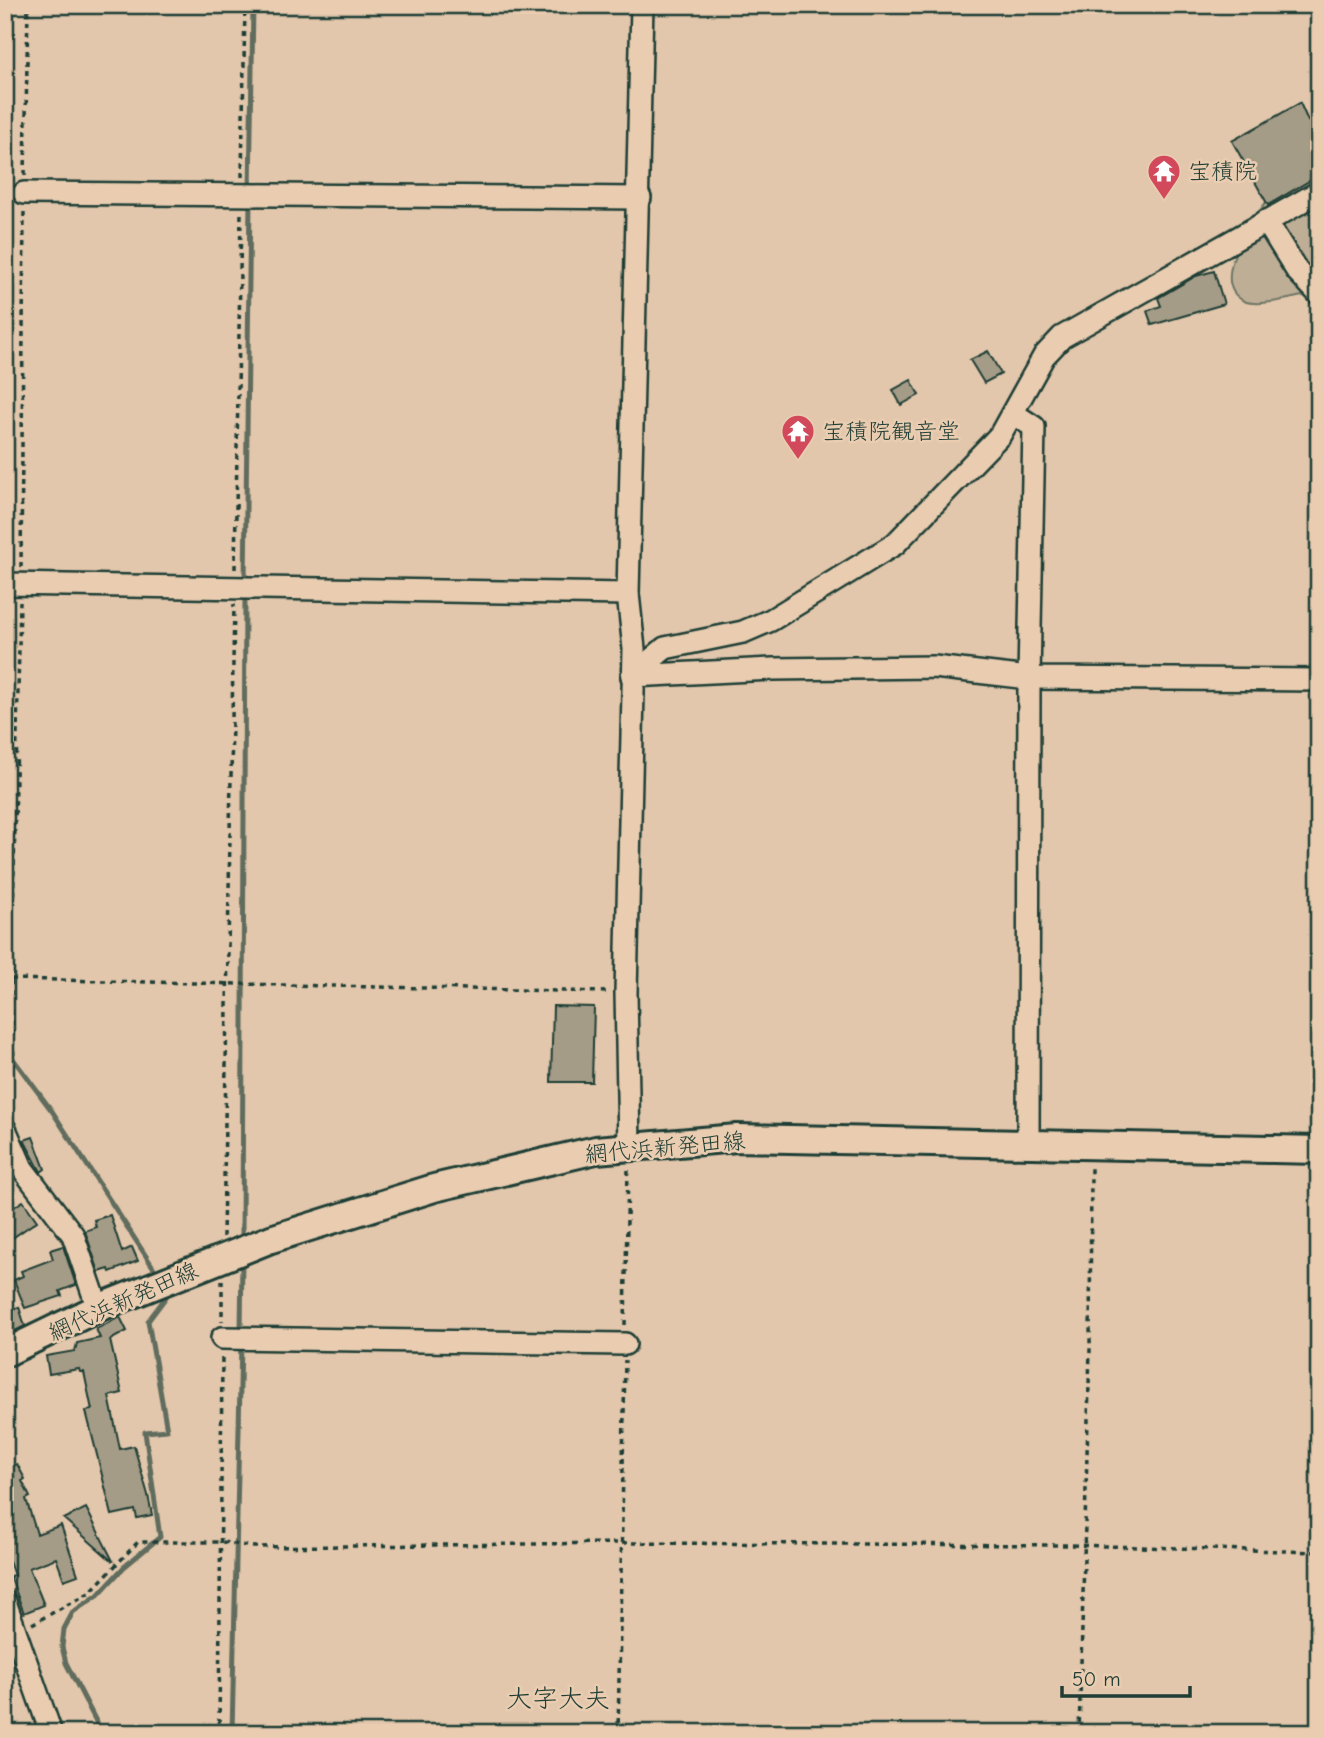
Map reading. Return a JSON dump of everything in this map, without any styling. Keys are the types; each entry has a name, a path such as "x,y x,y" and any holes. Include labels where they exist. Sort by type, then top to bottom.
{"main road":[{"name":"網代浜新発田線","path":"5,1353 98,1308 300,1229 434,1188 533,1162 629,1145 737,1138 1319,1150"}],"street":[{"path":"629,1145 626,993 634,649 628,594 640,198 642,5"},
{"path":"632,676 665,648 743,632 771,620 895,544 966,472 1014,414 1044,356 1062,337 1319,192"},
{"path":"24,194 640,198"},
{"path":"1266,221 1297,271 1319,294"},
{"path":"1014,414 1034,427 1029,678 1028,1146"},
{"path":"13,584 628,594"},
{"path":"632,676 772,669 934,667 1029,678 1319,680"},
{"path":"5,1129 22,1168 73,1235 98,1308"},
{"path":"222,1338 625,1344"},
{"path":"5,1602 49,1727 48,1733"}],"path":[{"path":"5,1083 14,1064 11,979 13,584 28,5"},
{"path":"242,186 245,5"},
{"path":"235,576 242,200"},
{"path":"219,1733 222,1258 234,604"},
{"path":"11,979 249,982 626,993"},
{"path":"618,1733 629,1145"},
{"path":"1079,1733 1090,1350 1091,1147"},
{"path":"15,1634 89,1593 138,1542 222,1542 254,1547 621,1543 1084,1546 1319,1552"}],"shaded area":[{"path":"1319,155 1319,292 1270,302 1244,301 1234,293 1230,282 1231,269 1241,240 1269,199"}],"building":[{"path":"1300,103 1308,121 1319,115 1319,175 1268,205 1232,141"},
{"path":"1214,271 1224,304 1152,325 1147,311 1161,306 1158,298 1196,276"},
{"path":"988,351 1001,374 984,383 970,360"},
{"path":"911,380 919,395 901,405 893,390"},
{"path":"553,1006 594,1007 592,1082 551,1082"},
{"path":"33,1137 45,1169 41,1172 24,1140"},
{"path":"23,1201 37,1221 5,1243 5,1213"},
{"path":"110,1215 122,1252 132,1247 138,1261 110,1272 109,1269 99,1272 85,1231 96,1227 94,1220"},
{"path":"63,1246 76,1285 60,1291 62,1296 25,1308 14,1280 23,1276 21,1271 53,1259 50,1250"},
{"path":"19,1307 25,1326 13,1332 6,1311"},
{"path":"120,1317 127,1331 110,1340 122,1393 109,1396 120,1449 134,1446 148,1495 152,1515 137,1518 135,1510 112,1515 86,1411 92,1410 84,1372 79,1369 49,1374 46,1356 75,1351 77,1343 100,1338 96,1329"},
{"path":"17,1464 25,1479 22,1481 30,1497 26,1499 37,1534 61,1525 78,1575 64,1580 56,1558 29,1568 44,1605 24,1613 10,1576 14,1575 5,1551 5,1469"},
{"path":"86,1508 113,1561 64,1519"}],"waterway":[{"path":"5,129 7,5"},
{"path":"250,191 253,5"},
{"path":"245,583 250,201"},
{"path":"5,206 5,259"},
{"path":"242,1241 245,593"},
{"path":"5,1048 52,1111 155,1270"},
{"path":"241,1332 242,1258"},
{"path":"102,1733 66,1663 62,1647 64,1629 73,1612 98,1595 124,1567 160,1537 145,1432 167,1430 148,1321 166,1297"},
{"path":"232,1733 241,1342"}],"place":[{"name":"宝積院","path":"1164,201"},
{"name":"宝積院観音堂","path":"798,461"}],"district":[{"name":"大字大夫","path":"558,1698"}]}
